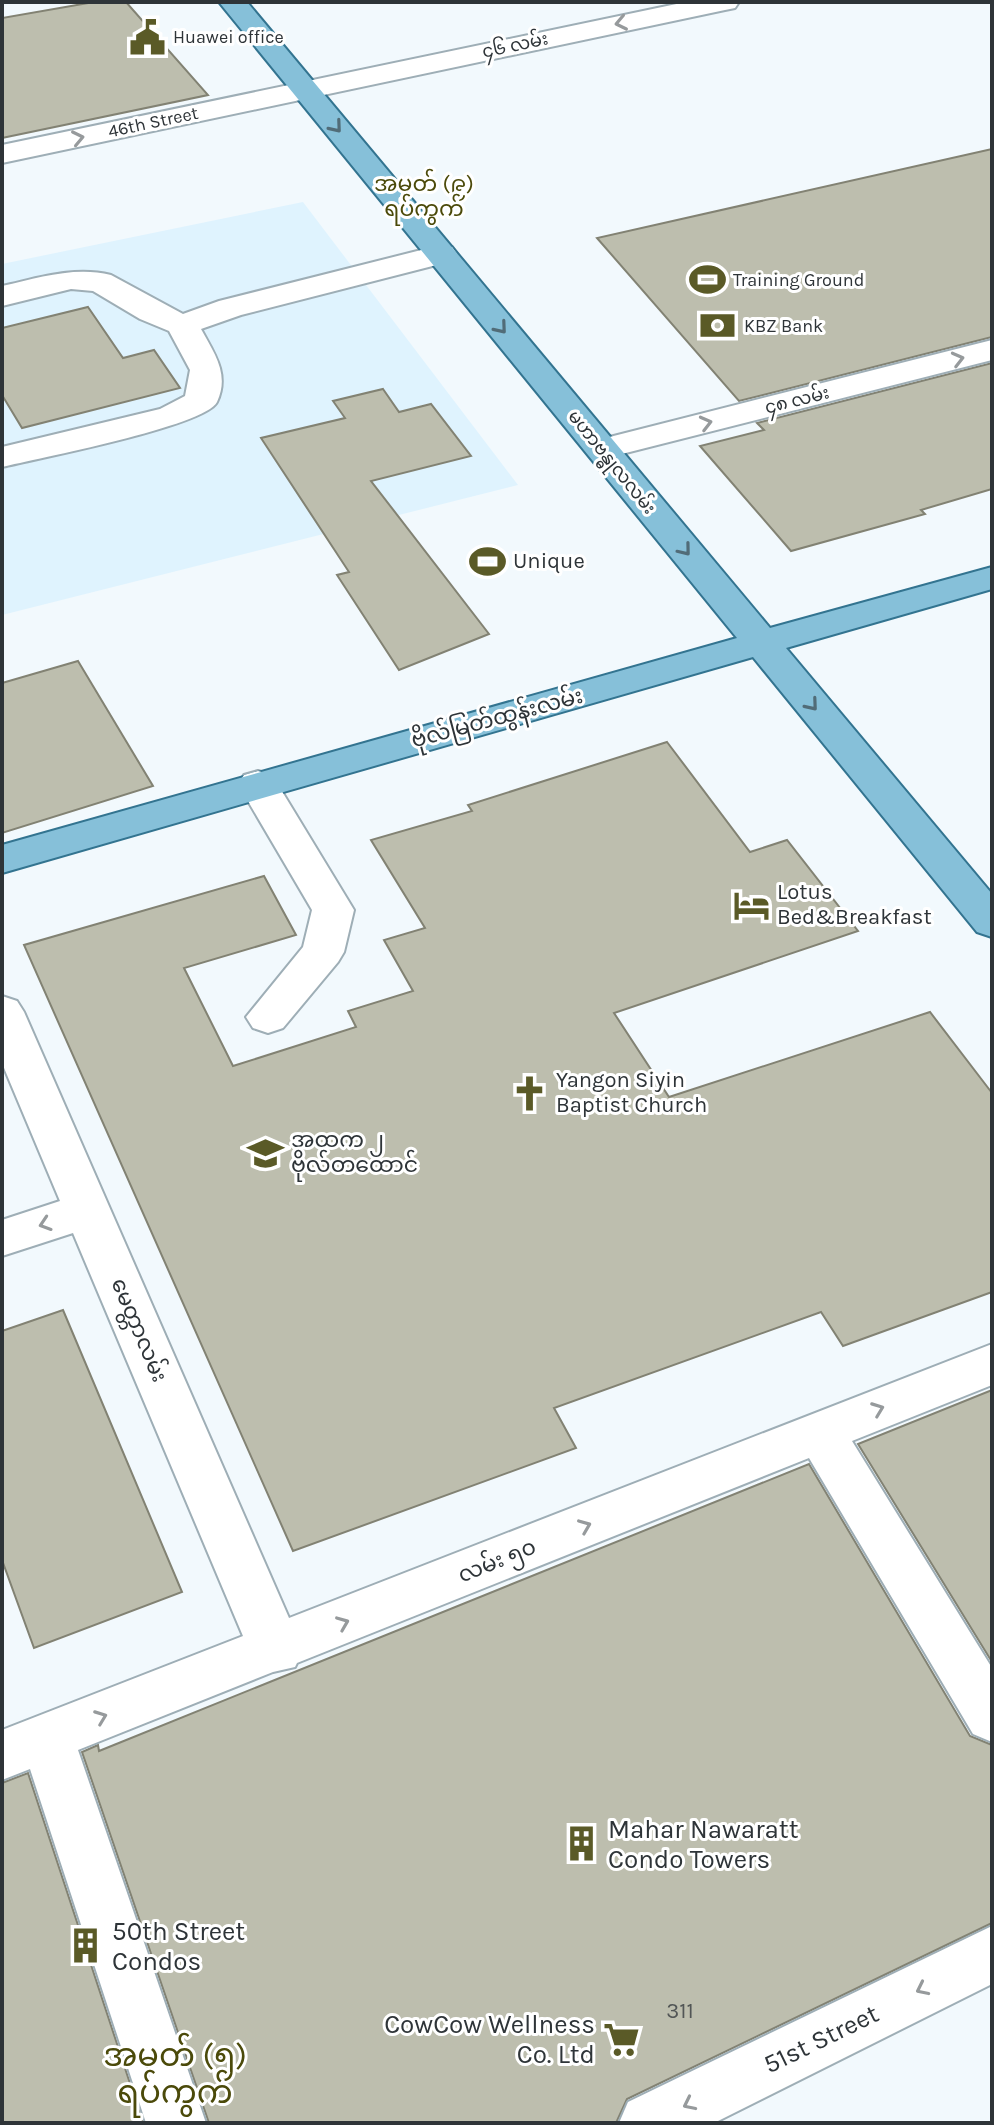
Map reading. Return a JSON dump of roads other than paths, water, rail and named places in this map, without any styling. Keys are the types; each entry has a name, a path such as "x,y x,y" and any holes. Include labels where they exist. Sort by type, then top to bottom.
{"main road":[{"name":"မဟာဗန္ဓုလလမ်း","path":"233,2 317,86 441,254 992,922"},
{"name":"ဗိုလ်မြတ်ထွန်းလမ်း","path":"2,859 992,578"}],"street":[{"name":"၄၆ လမ်း","path":"317,86 725,2"},
{"name":"46th Street","path":"2,154 317,86"},
{"path":"182,325 230,308 441,254"},
{"path":"2,296 71,280 100,282 151,312 182,325 207,370 201,401 172,416 2,457"},
{"name":"၄၈ လမ်း","path":"602,449 992,350"},
{"path":"258,784 333,910 323,952 268,1017"},
{"name":"မေတ္တာလမ်း","path":"2,1012 276,1650"},
{"path":"2,1238 88,1210"},
{"name":"လမ်း ၅၀","path":"24,1747 276,1650 992,1364"},
{"path":"820,1432 992,1717"},
{"path":"24,1747 176,2123"},
{"name":"51st Street","path":"649,2123 992,1954"}],"place":[{"name":"Huawei office","path":"147,37"},
{"name":"Training Ground","path":"707,280"},
{"name":"KBZ Bank","path":"718,326"},
{"name":"Unique","path":"487,561"},
{"name":"Lotus Bed&Breakfast","path":"751,905"},
{"name":"Yangon Siyin Baptist Church","path":"530,1093"},
{"name":"အထက ၂ ဗိုလ်တထောင်","path":"265,1153"},
{"name":"Mahar Nawaratt Condo Towers","path":"582,1844"},
{"name":"50th Street Condos","path":"86,1946"},
{"name":"CowCow Wellness Co. Ltd","path":"621,2039"}],"district":[{"name":"အမှတ် (၉) ရပ်ကွက်","path":"424,196"},
{"name":"အမှတ် (၅) ရပ်ကွက်","path":"175,2074"}]}
